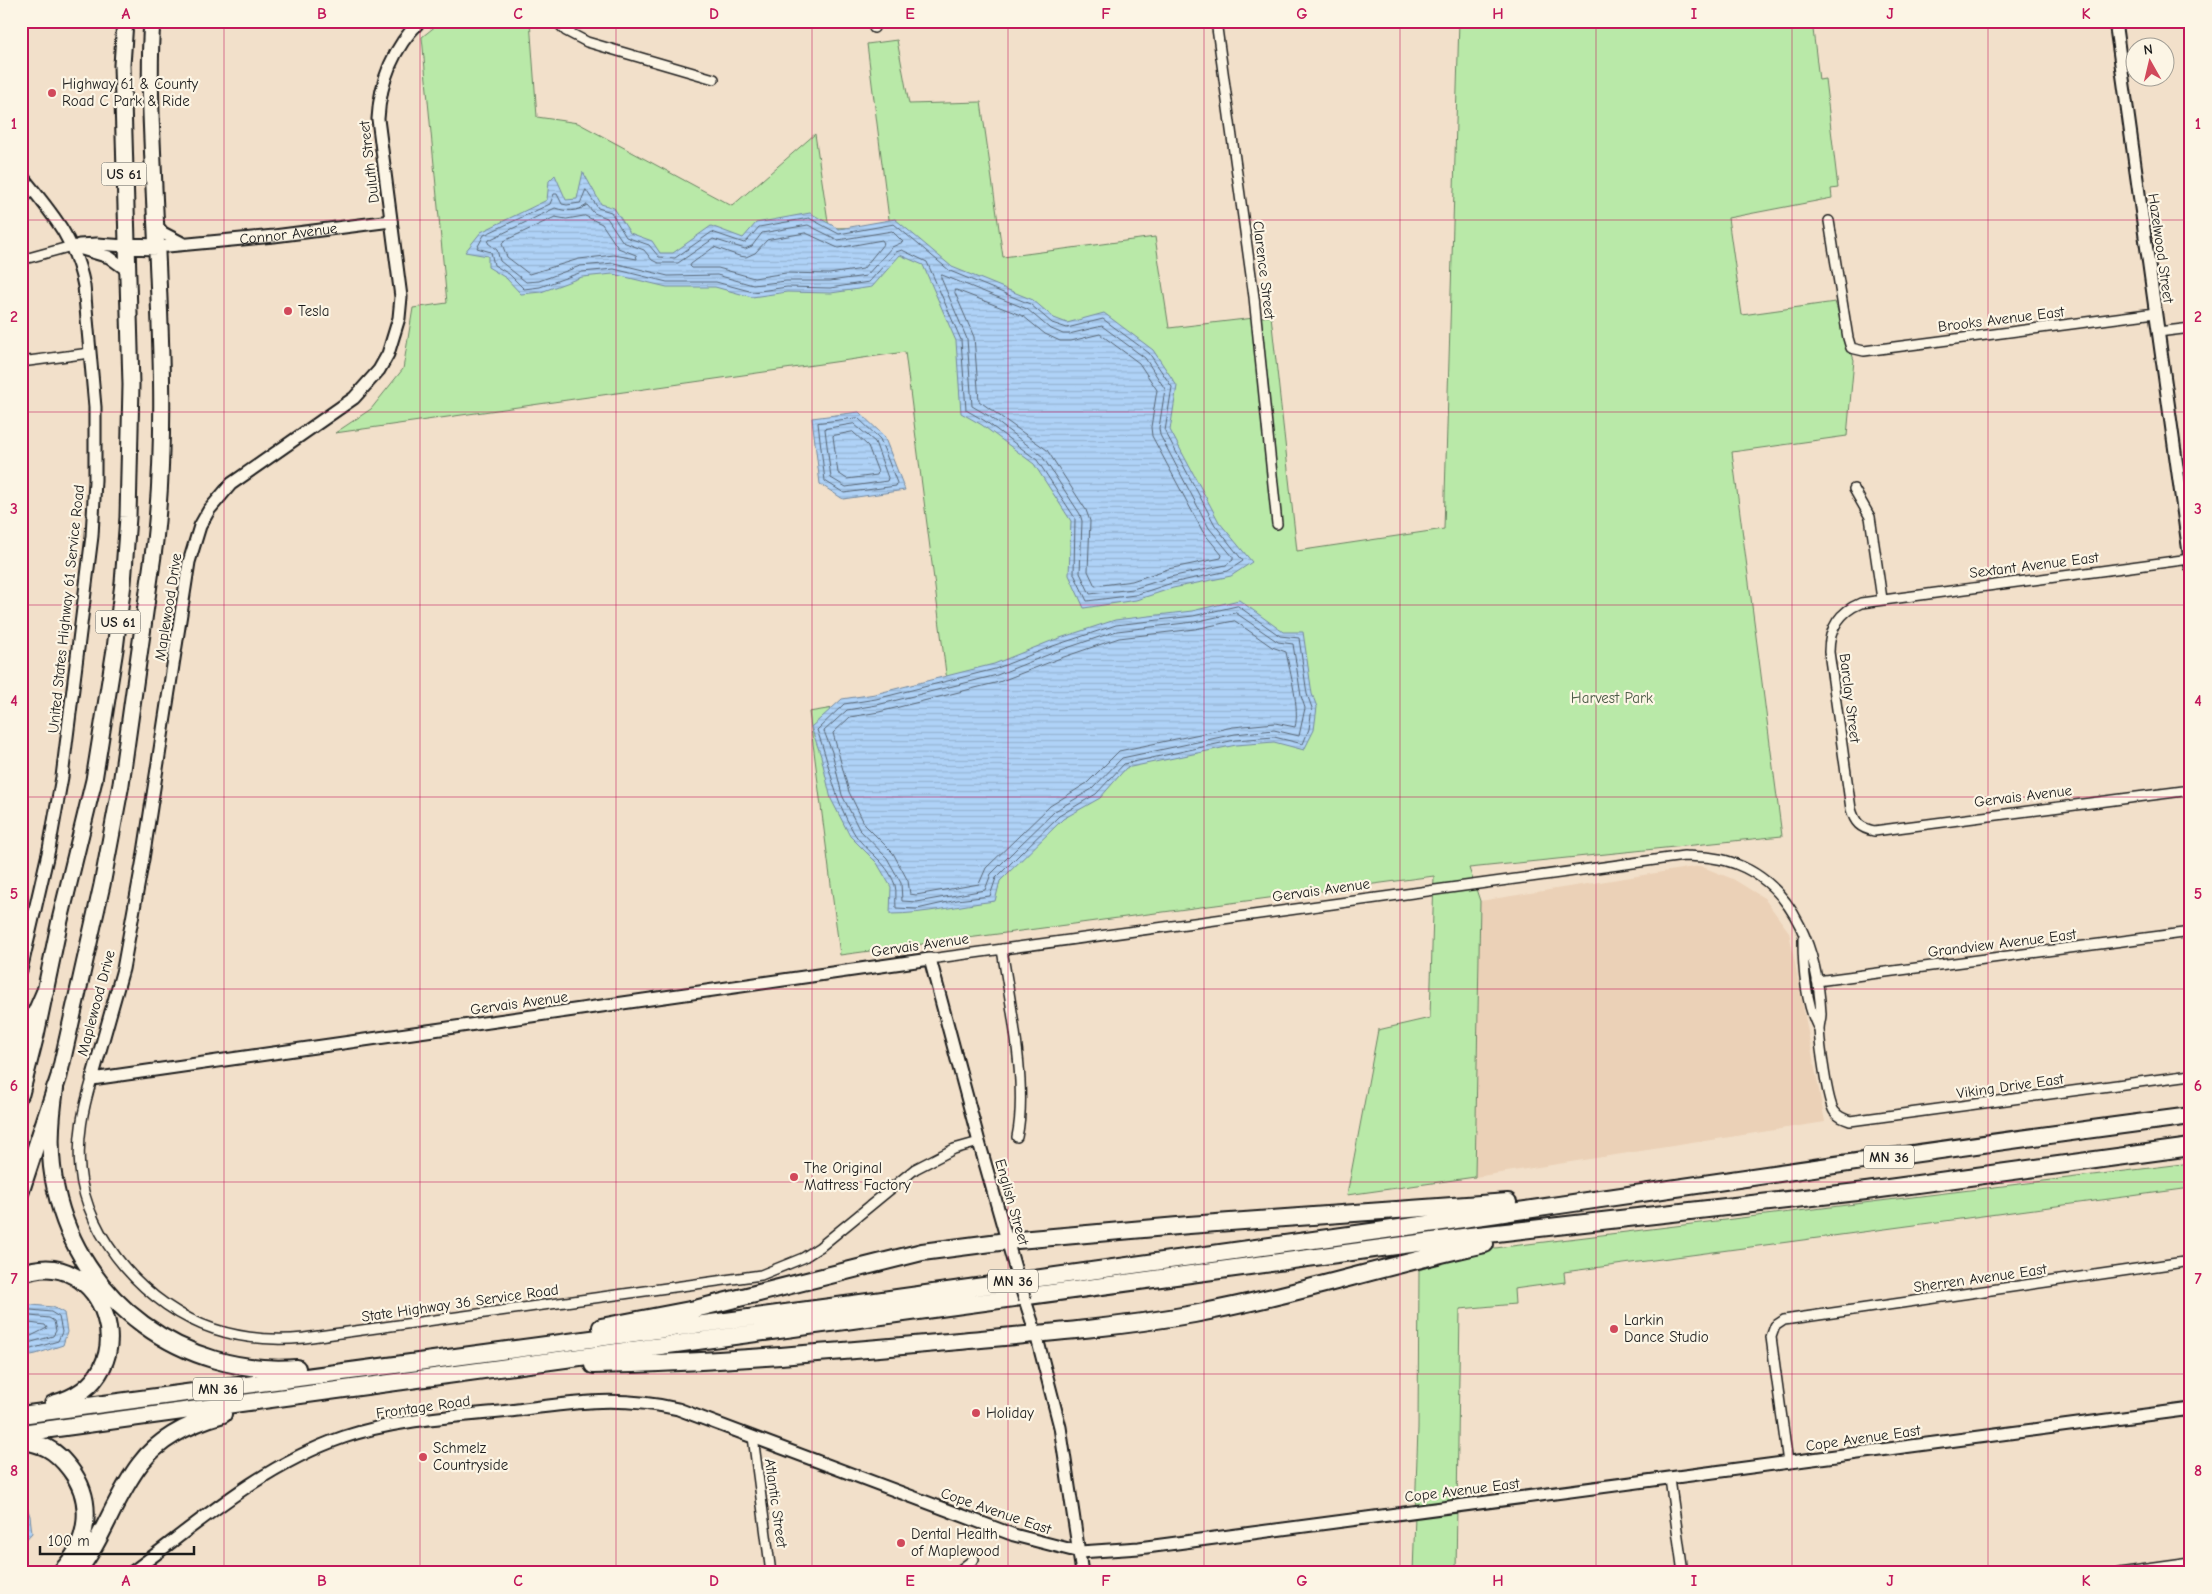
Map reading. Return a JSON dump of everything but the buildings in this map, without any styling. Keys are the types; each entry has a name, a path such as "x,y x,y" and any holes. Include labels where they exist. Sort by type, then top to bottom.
{"highway":[{"path":"21,1047 45,992"},
{"path":"55,1088 50,1142 56,1190 63,1216 73,1240 98,1281 146,1327 168,1341 196,1354 234,1366 260,1369 414,1363"},
{"name":"MN 36","path":"21,1414 438,1360 2191,1116"},
{"name":"MN 36","path":"21,1433 1461,1237 1866,1191 2191,1147"},
{"path":"438,1360 695,1310 898,1256 1007,1241 1189,1225 1534,1200 1588,1200"},
{"path":"524,1366 638,1364 821,1352 1036,1334 1154,1320 1226,1308 1484,1244 1652,1215"},
{"path":"21,1274 48,1269 72,1276 84,1283 101,1303 109,1331 106,1356 101,1369 85,1389 64,1401 21,1414"},
{"path":"76,1573 98,1541 140,1463 159,1445 183,1428 201,1421 302,1395"},
{"path":"21,1440 42,1446 59,1456 76,1476 84,1495 87,1516 81,1543 60,1573"}],"main road":[{"name":"US 61","path":"21,1094 94,780 115,649 126,536 131,385 122,65 125,21"},
{"name":"US 61","path":"21,1192 55,1088 81,987 121,784 150,592 160,492 162,395 150,88 152,21"},
{"name":"Connor Avenue","path":"126,246 157,247"}],"street":[{"name":"Duluth Street","path":"391,221 378,119 378,104 382,86 396,52 420,21"},
{"path":"556,21 566,31 587,42 714,79"},
{"name":"Clarence Street","path":"1216,21 1254,297 1278,524"},
{"name":"Hazelwood Street","path":"2115,21 2190,563"},
{"name":"United States Highway 61 Service Road","path":"21,175 59,222 72,246 80,267 84,286 96,427 95,480 88,568 62,777 50,849 21,970"},
{"name":"Connor Avenue","path":"157,247 274,236 391,221"},
{"name":"Maplewood Drive","path":"92,1079 122,969 144,859 193,543 209,510 231,484 354,398 378,370 395,336 401,297 391,221"},
{"name":"Brooks Avenue East","path":"1829,221 1851,348 1864,350 2155,313"},
{"path":"156,225 172,239 186,245"},
{"path":"21,260 72,246 96,244 126,246"},
{"path":"72,246 109,257 127,270"},
{"path":"2158,332 2191,328"},
{"path":"21,362 90,353"},
{"path":"1854,489 1870,516 1882,599"},
{"name":"Sextant Avenue East","path":"1882,599 2190,563"},
{"name":"Barclay Street","path":"1859,826 1850,809 1829,641 1834,625 1845,612 1861,603 1882,599"},
{"name":"Gervais Avenue","path":"1859,826 1874,831 2191,790"},
{"name":"Gervais Avenue","path":"92,1079 930,959 1684,856 1718,859 1736,864 1768,883 1781,895 1795,914 1803,936"},
{"name":"Grandview Avenue East","path":"1817,981 2191,932"},
{"path":"1803,936 1812,955 1817,981 1821,1016 1819,1029"},
{"path":"1803,936 1803,955 1812,1017 1819,1029"},
{"path":"1002,949 1018,1062 1021,1120 1017,1137"},
{"name":"English Street","path":"930,959 979,1142 1036,1334 1061,1431 1082,1573"},
{"name":"Viking Drive East","path":"1819,1029 1830,1101 1835,1113 1850,1121 2191,1075"},
{"name":"State Highway 36 Service Road","path":"92,1079 83,1108 80,1131 80,1170 88,1204 105,1239 130,1272 164,1303 188,1317 213,1329 253,1338 281,1340 761,1275 803,1258 820,1247 915,1169 954,1149 979,1142"},
{"name":"Sherren Avenue East","path":"1788,1463 1771,1337 1775,1326 1784,1320 2191,1261"},
{"name":"Frontage Road","path":"131,1573 236,1494 277,1467 320,1446 378,1428 580,1402 628,1400 678,1409 753,1438"},
{"name":"Cope Avenue East","path":"753,1438 1014,1535 1080,1552 1139,1548 2191,1409"},
{"name":"Atlantic Street","path":"753,1438 771,1573"},
{"path":"1670,1479 1683,1573"},
{"path":"956,1573 974,1559"},
{"path":"2118,1573 2191,1563"}],"shaded area":[{"path":"1700,866 1733,879 1764,898 1789,932 1825,1122 1475,1177 1480,901"}],"green space":[{"name":"Harvest Park","path":"442,21 530,21 537,117 578,123 732,206 815,134 829,228 890,227 867,44 897,40 909,104 981,102 1003,257 1155,237 1169,328 1271,316 1297,551 1444,529 1459,21 1812,21 1819,80 1825,79 1838,188 1831,189 1832,198 1728,218 1742,315 1835,302 1854,360 1847,436 1732,452 1782,836 1469,868 1480,901 1475,1177 1347,1195 1378,1030 1430,1018 1434,876 840,955 809,712 948,689 905,352 335,433 371,409 403,369 413,308 447,303 422,37"},
{"path":"2191,1163 2191,1188 1564,1272 1565,1282 1514,1289 1515,1304 1460,1309 1456,1573 1413,1573 1418,1428 1419,1270 1479,1250"}],"water":[{"path":"583,172 601,204 614,208 630,233 652,241 660,253 673,253 711,226 743,238 756,223 810,213 839,229 895,219 952,267 1033,300 1054,318 1067,323 1104,313 1153,350 1177,386 1170,430 1219,522 1252,562 1231,576 1173,588 1136,600 1084,608 1069,575 1071,521 1034,464 982,425 961,413 956,341 923,265 900,255 872,287 831,293 787,292 752,297 715,287 667,287 613,274 582,277 541,292 521,294 506,278 488,267 488,256 465,252 481,232 547,200 549,181 555,175 566,200 577,199"},
{"path":"859,412 884,436 905,490 843,499 820,484 812,418"},
{"path":"1239,600 1283,632 1303,632 1312,694 1317,707 1314,730 1304,750 1274,742 1236,745 1126,768 1100,798 1063,819 1000,881 995,901 930,911 890,914 891,887 877,863 850,836 831,799 821,756 811,727 842,699 875,694 994,664 1051,641 1115,620 1192,611"},
{"path":"21,1304 53,1307 64,1313 67,1332 63,1345 21,1357"},
{"path":"21,1504 26,1504 32,1533 21,1545"}],"place":[{"name":"Highway 61 & County Road C Park & Ride","path":"52,93"},
{"name":"Tesla","path":"288,311"},
{"name":"The Original Mattress Factory","path":"794,1177"},
{"name":"Larkin Dance Studio","path":"1614,1329"},
{"name":"Holiday","path":"976,1413"},
{"name":"Schmelz Countryside","path":"423,1457"},
{"name":"Dental Health of Maplewood","path":"901,1543"}]}
